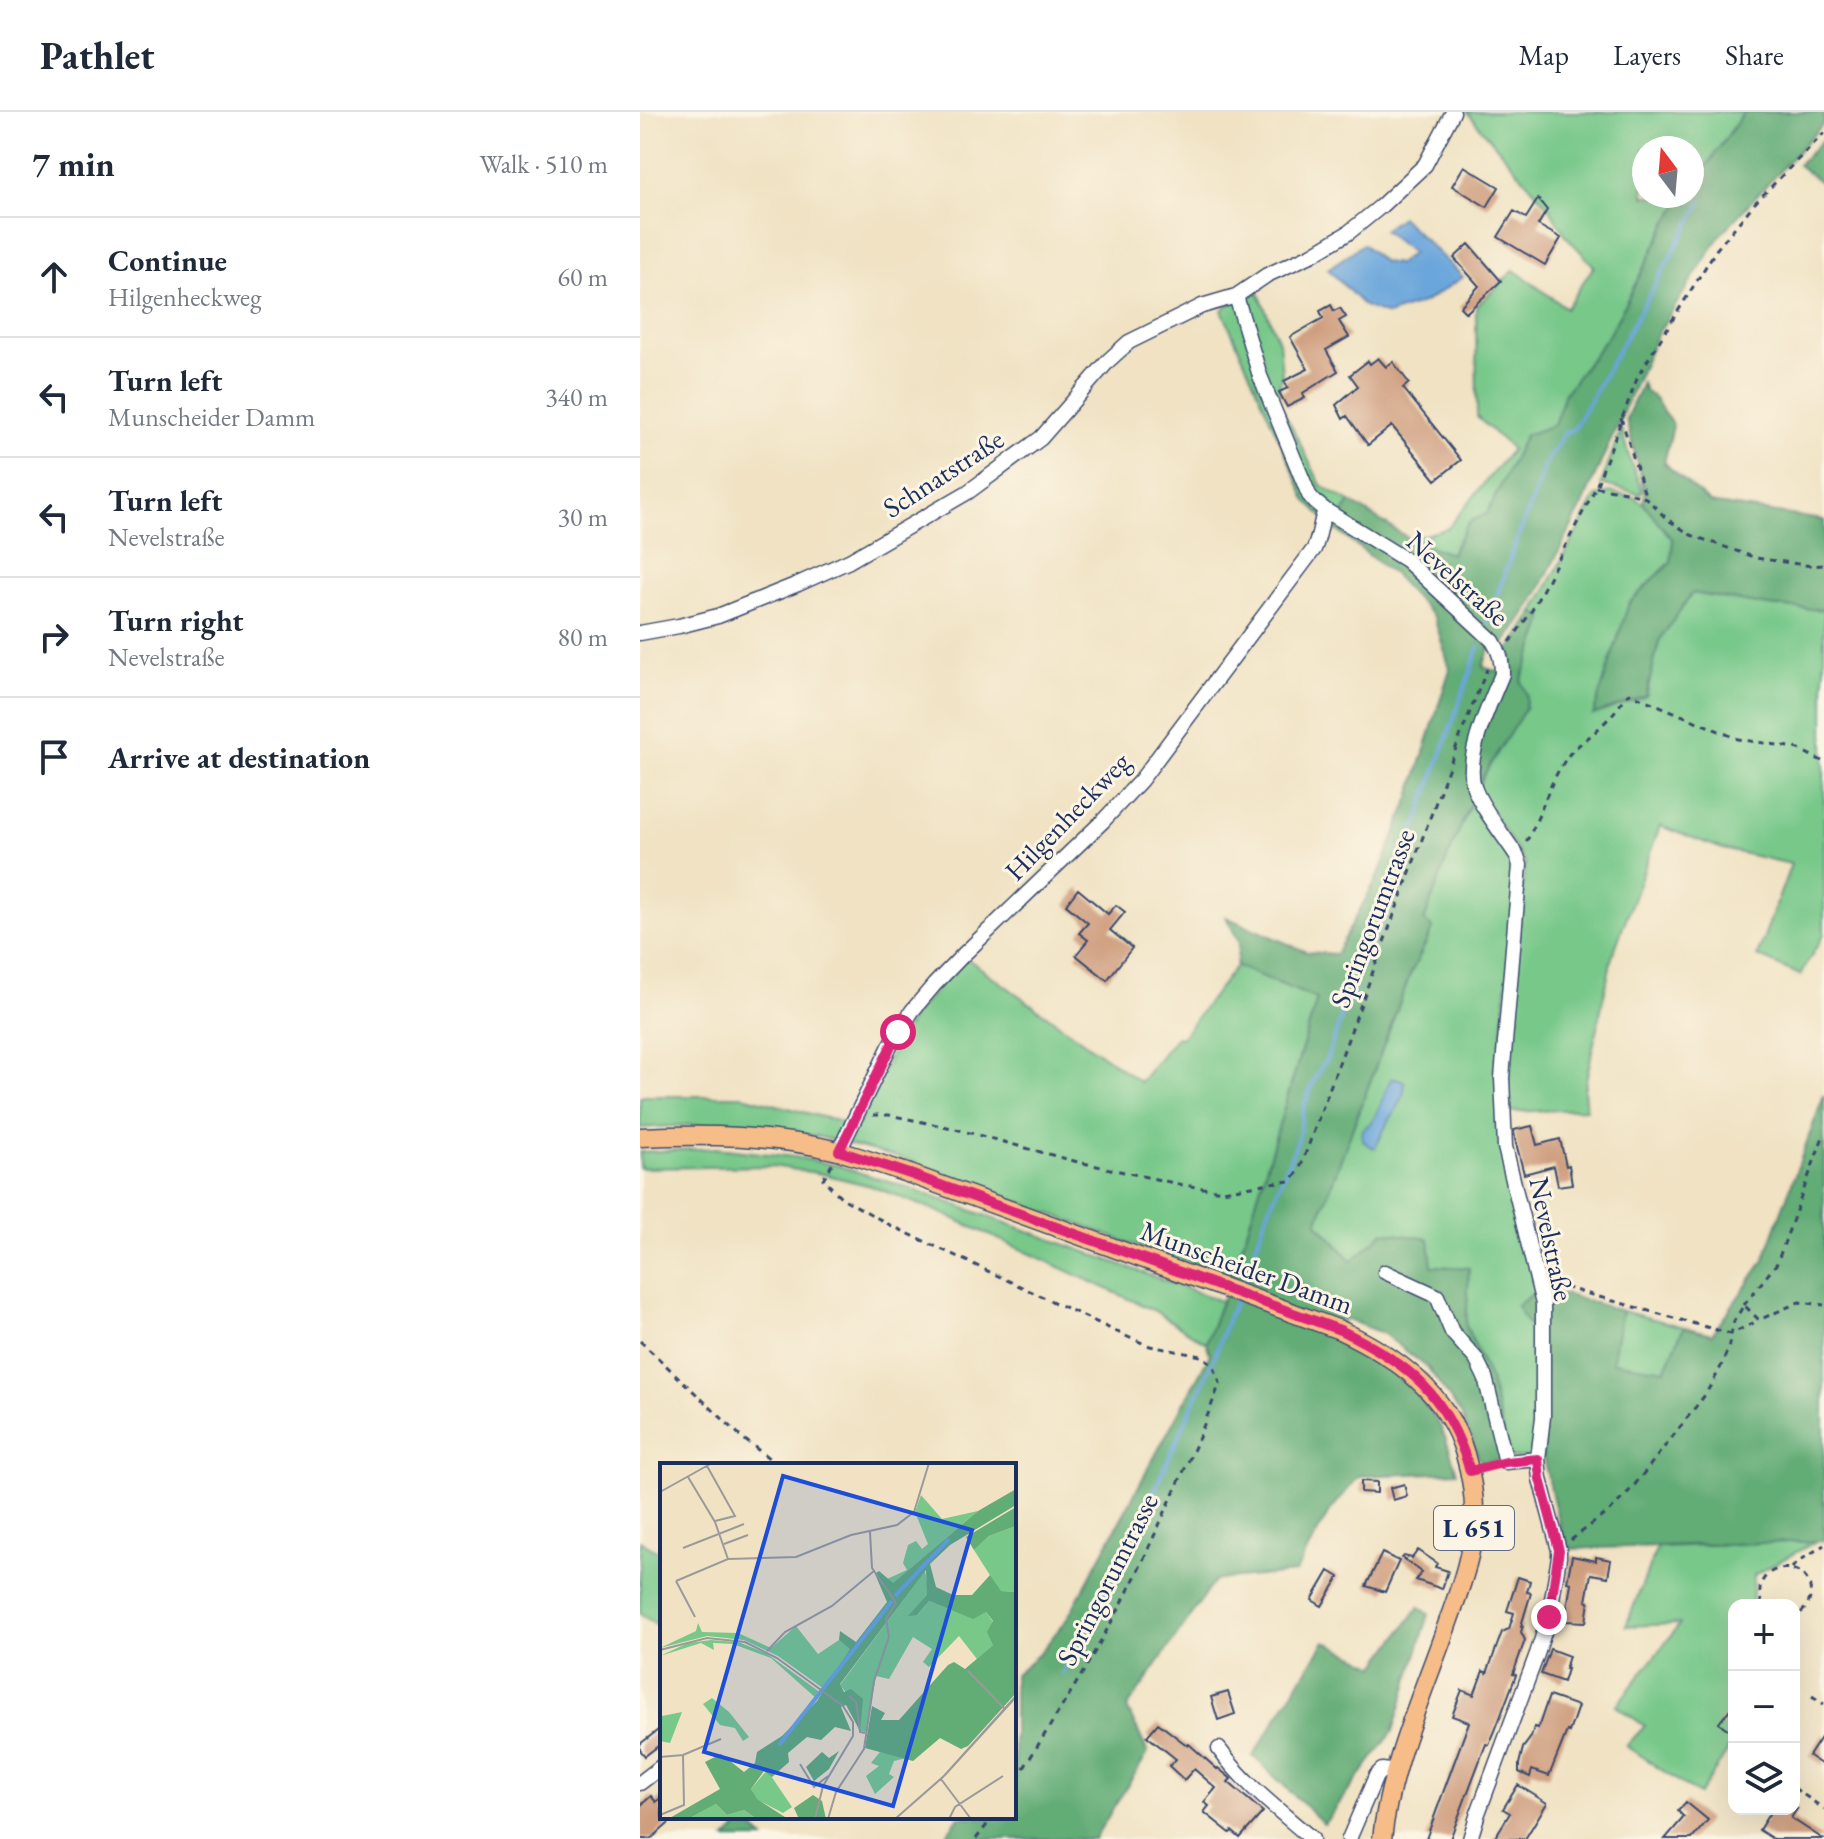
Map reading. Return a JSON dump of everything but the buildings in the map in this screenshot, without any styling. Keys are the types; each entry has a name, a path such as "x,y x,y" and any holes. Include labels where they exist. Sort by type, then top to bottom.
{"main road":[{"name":"Munscheider Damm","path":"640,1137 749,1137 839,1151 1340,1330 1394,1359 1425,1386 1451,1420 1462,1444 1474,1501 1473,1536 1459,1592 1396,1772 1382,1839"}],"street":[{"path":"1236,296 1267,275 1311,255 1348,233 1380,207 1425,165 1453,112"},
{"name":"Nevelstraße","path":"1236,296 1260,376 1309,495 1325,510 1406,560 1493,641 1499,652 1502,674 1474,750 1471,772 1479,797 1517,856 1520,870 1502,1092 1505,1147 1543,1304 1543,1417 1538,1459 1540,1479 1559,1550 1549,1617 1470,1839"},
{"name":"Schnatstraße","path":"640,633 730,612 849,561 968,492 1041,438 1109,360 1129,342 1202,306 1236,296"},
{"name":"Hilgenheckweg","path":"839,1151 898,1032 912,1011 934,985 1141,780 1314,549 1325,510"},
{"path":"1385,1272 1437,1296 1452,1332 1476,1359 1485,1377 1506,1462 1538,1459"},
{"path":"1219,1749 1252,1786 1312,1839"},
{"path":"640,1783 660,1768"},
{"path":"1349,1839 1376,1776 1382,1770 1396,1772"}],"path":[{"path":"1499,652 1515,636 1531,612 1596,487 1638,376 1716,250 1754,204 1824,133"},
{"path":"1621,418 1646,498 1667,519 1691,535 1756,558 1824,565"},
{"path":"1596,487 1646,498"},
{"name":"Springorumtrasse","path":"856,1115 889,1115 1129,1174 1223,1191 1290,1181 1299,1171 1482,680"},
{"path":"1517,856 1537,822 1548,790 1563,762 1574,747 1599,729 1629,693 1738,739 1796,748 1824,762"},
{"path":"1559,1550 1613,1508 1633,1487 1705,1395 1728,1349 1734,1321 1777,1263 1824,1134"},
{"name":"Springorumtrasse","path":"823,1179 842,1198 890,1225 1130,1338 1150,1346 1201,1356 1213,1364 1220,1383 1198,1440 1121,1605 1016,1781"},
{"path":"1538,1279 1731,1334 1799,1302 1824,1305"},
{"path":"1744,1305 1759,1320"},
{"path":"640,1341 745,1440 775,1463"},
{"path":"1791,1568 1824,1545"},
{"path":"1760,1599 1762,1581 1769,1573 1780,1568 1791,1568 1802,1573 1809,1583 1811,1594 1808,1605 1800,1614"},
{"path":"1812,1696 1824,1704"},
{"path":"1800,1792 1824,1809"},
{"path":"976,1839 991,1819"}],"green space":[{"path":"1467,112 1744,112 1704,170 1704,136 1632,136 1632,208 1677,208 1610,333 1565,393 1554,426 1525,435 1487,514 1469,522 1450,554 1410,539 1448,528 1512,449 1477,417 1476,307 1514,270 1566,308 1594,266 1566,236 1550,209"},
{"path":"1744,112 1824,112 1824,123 1721,234 1656,336 1581,508 1533,602 1503,646 1489,650 1483,667 1504,674 1506,655 1534,612 1543,617 1521,681 1527,695 1525,709 1481,779 1448,856 1424,921 1433,928 1410,975 1317,1223 1352,1261 1384,1232 1429,1239 1432,1266 1469,1268 1466,1326 1490,1380 1509,1458 1481,1463 1461,1414 1428,1368 1384,1334 1344,1318 1336,1342 1394,1374 1419,1397 1442,1429 1457,1472 1359,1476 1329,1512 1295,1573 1215,1580 1127,1708 1148,1753 1094,1839 943,1839 958,1819 1016,1819 1016,1673 1039,1654 1067,1619 1210,1354 1206,1343 1245,1238 1317,999 1236,966 1239,942 1226,917 1307,952 1336,954 1379,874 1410,797 1450,669 1434,617 1393,574 1334,528 1350,502 1410,539 1451,554 1469,522 1487,514 1525,435 1554,425 1565,393 1610,333 1677,208 1704,208 1704,170"},
{"path":"1824,138 1824,185 1798,165"},
{"path":"1257,289 1279,342 1282,374 1277,398 1321,485 1350,502 1334,528 1306,500 1222,310 1237,297"},
{"path":"1642,383 1673,426 1664,463 1710,503 1824,520 1824,610 1769,606 1692,593 1659,641 1646,696 1593,715 1629,603 1671,562 1673,540 1643,503 1645,493 1626,419"},
{"path":"1621,429 1642,491 1640,494 1601,484"},
{"path":"1610,492 1643,503 1673,540 1671,562 1629,603 1646,696 1659,641 1692,593 1769,606 1824,610 1824,934 1800,975 1757,956 1791,864 1723,849 1660,826 1612,957 1584,1090 1586,1109 1510,1112 1505,1079 1525,863 1477,789 1527,695 1521,681 1542,626 1542,617 1534,612 1596,496"},
{"path":"1474,797 1518,867 1498,1078 1535,1292 1517,1306 1540,1331 1543,1457 1509,1458 1490,1380 1466,1326 1469,1268 1352,1261 1317,1223 1410,975 1433,929 1424,921"},
{"path":"965,957 1140,1082 1176,1037 1181,1038 1236,966 1317,999 1245,1238 1230,1277 1182,1260 1176,1261 912,1161 816,1136 752,1126 640,1128 640,1097 645,1096 743,1096 859,1124 890,1056 915,1013"},
{"path":"1824,1095 1824,1541 1565,1549 1543,1457 1540,1331 1532,1332 1517,1306 1535,1292 1547,1289 1622,1311 1612,1362 1665,1370 1684,1327 1712,1334 1763,1262"},
{"path":"717,1148 795,1157 839,1166 915,1190 1221,1301 1206,1343 1153,1310 944,1214 871,1186 772,1166 640,1168 640,1152"},
{"path":"1622,1311 1684,1327 1665,1371 1611,1362"},
{"path":"640,1541 660,1551 660,1627 640,1614"},
{"path":"1817,1541 1754,1575 1752,1599 1728,1599 1728,1750 1699,1795 1626,1746 1645,1726 1616,1706 1680,1624 1626,1626 1657,1547"},
{"path":"1419,1607 1429,1614 1393,1731 1324,1824 1253,1756 1325,1641 1376,1666"},
{"path":"746,1820 764,1839 726,1839"}],"water":[{"path":"1401,217 1463,277 1425,302 1387,315 1364,306 1328,269 1363,244 1383,262 1398,264 1412,253 1383,230"},
{"path":"1391,1079 1404,1081 1402,1098 1374,1148 1364,1142 1362,1133 1376,1116"}],"waterway":[{"path":"1488,622 1543,467 1565,432 1573,430 1698,208"},
{"path":"1242,1288 1266,1217 1298,1140 1304,1106 1327,1058 1358,972 1385,913 1384,908 1479,647"},
{"path":"1063,1673 1071,1650 1111,1586 1214,1358 1237,1299"}],"route":[{"path":"898,1032 839,1151 1340,1330 1394,1359 1439,1402 1462,1444 1470,1471 1506,1462 1538,1459 1540,1479 1559,1550 1549,1617"}]}
